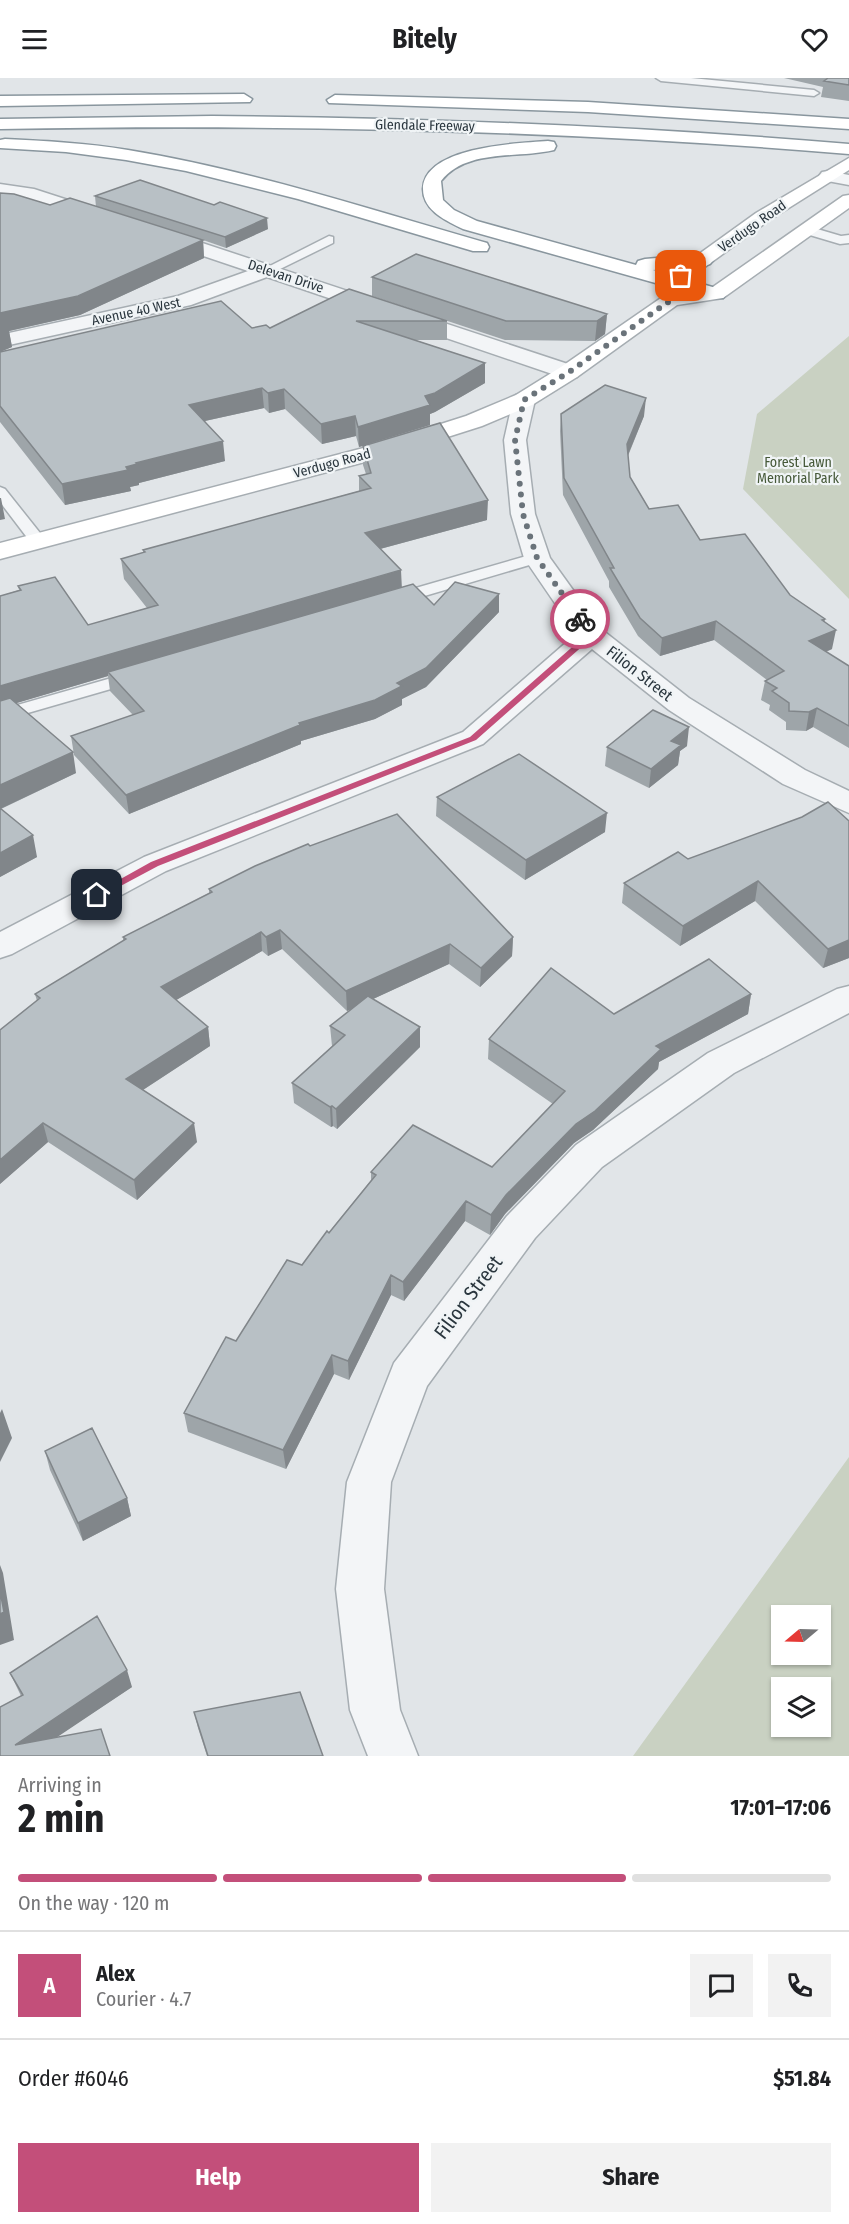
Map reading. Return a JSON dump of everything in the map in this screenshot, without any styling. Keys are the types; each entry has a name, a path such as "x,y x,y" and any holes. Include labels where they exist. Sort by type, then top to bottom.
{"main road":[{"path":"0,100 261,99"},
{"name":"Glendale Freeway","path":"321,100 588,107 849,124"},
{"name":"Glendale Freeway","path":"0,124 251,121 422,124 608,132 849,149"},
{"path":"0,144 108,151 197,167 672,291"},
{"path":"672,291 624,266 470,225 451,216 434,202 430,189 433,177 445,167 463,158 514,148 566,147 635,150 849,163"},
{"name":"Verdugo Road","path":"0,551 383,450 474,421 524,400 569,372 672,291 703,261 762,217 849,163"},
{"name":"Verdugo Road","path":"672,291 716,294 849,200"},
{"path":"624,266 703,261"}],"street":[{"path":"828,176 849,180"},
{"path":"0,189 28,193 115,221"},
{"name":"Delevan Drive","path":"137,228 569,372"},
{"name":"Avenue 40 West","path":"0,341 184,301 268,270"},
{"name":"Filion Street","path":"524,400 515,440 523,514 537,558 591,635 679,704 794,777 849,803"},
{"path":"0,946 155,864 473,738 591,635"},
{"name":"Filion Street","path":"393,1756 375,1710 360,1589 369,1482 409,1376 521,1227 589,1156 721,1063 849,998"}],"lane":[{"path":"661,78 814,93"},
{"path":"807,230 840,240 849,239"},
{"path":"268,270 329,240"},
{"path":"0,492 38,541"},
{"path":"377,605 537,558"},
{"path":"0,716 148,672"}],"green space":[{"name":"Forest Lawn Memorial Park","path":"849,336 849,599 743,489 757,414"},
{"path":"849,1457 849,1756 633,1756"}],"building":[{"path":"828,78 849,78 849,85 824,81"},
{"path":"140,180 214,205 220,202 267,218 225,237 95,196"},
{"path":"0,193 14,194 50,205 70,198 203,240 78,296 0,313"},
{"path":"416,254 607,314 597,321 506,321 372,277"},
{"path":"349,289 447,321 356,321 485,363 435,393 425,396 430,405 358,427 355,416 321,424 284,389 268,393 262,388 189,405 223,441 136,463 126,467 128,470 62,484 0,406 0,352 221,301 252,328 266,325 270,328"},
{"path":"605,385 646,398 627,444 630,477 649,509 678,505 700,540 745,534 790,595 825,619 822,620 836,630 809,641 849,666 849,726 817,708 809,712 789,711 789,703 772,691 777,688 765,681 784,671 716,621 662,638 640,618 610,568 614,568 564,478 561,414"},
{"path":"440,423 488,500 365,533 401,570 0,686 0,596 21,590 18,586 55,577 88,625 158,605 121,559 145,552 143,550 371,488 359,476 371,473 363,446"},
{"path":"455,582 499,594 426,668 397,683 402,686 375,700 299,723 300,725 126,795 71,736 144,711 108,672 413,584 434,605"},
{"path":"10,698 73,752 0,785 0,701"},
{"path":"653,710 689,727 671,741 681,745 651,769 607,747"},
{"path":"519,754 607,813 526,860 437,797"},
{"path":"828,802 849,821 849,940 828,949 758,881 683,926 624,883 678,852 688,859 802,817"},
{"path":"0,808 33,835 0,853"},
{"path":"397,814 513,937 481,968 450,944 346,991 280,930 266,937 261,932 161,987 208,1027 126,1079 194,1123 134,1180 43,1123 0,1160 0,1030 40,998 35,994 126,939 123,937 212,892 209,889 255,866 308,844 310,846"},
{"path":"709,959 751,994 656,1046 661,1049 595,1111 576,1124 506,1195 491,1215 466,1201 403,1282 391,1275 348,1361 332,1355 283,1450 184,1413 226,1337 236,1341 287,1260 302,1265 327,1231 329,1233 376,1175 371,1172 413,1125 492,1167 565,1091 489,1039 551,968 614,1014"},
{"path":"368,996 420,1027 336,1109 292,1083 345,1035 330,1026"},
{"path":"92,1428 127,1498 78,1523 45,1451"},
{"path":"0,1591 4,1612 0,1614"},
{"path":"97,1616 127,1670 15,1745 101,1729 110,1756 0,1756 0,1707 23,1695 10,1673"},
{"path":"300,1692 323,1756 208,1756 194,1712"}],"way so far":[{"path":"580,619 537,558 523,514 515,440 524,400 569,372 671,300 674,281 681,276"}],"route":[{"path":"97,895 155,864 372,780 473,738 591,635 580,619"}]}
